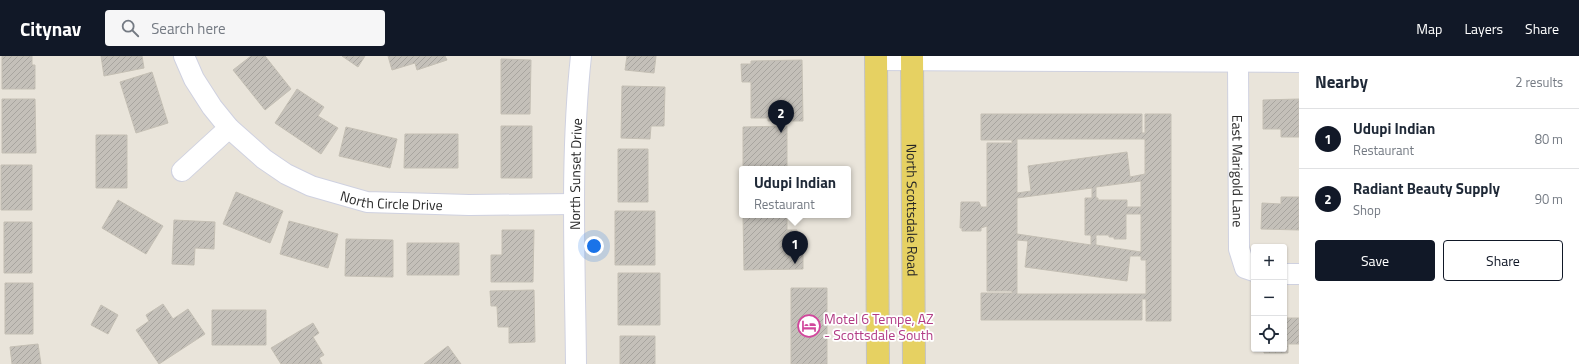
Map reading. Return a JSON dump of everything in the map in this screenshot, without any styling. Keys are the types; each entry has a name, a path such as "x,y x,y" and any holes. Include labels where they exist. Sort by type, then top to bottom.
{"main road":[{"path":"876,58 878,364"},
{"name":"North Scottsdale Road","path":"912,58 914,364"}],"street":[{"name":"North Circle Drive","path":"184,56 198,85 212,107 229,128 264,159 286,174 311,186 367,202 469,205 574,204"},
{"name":"North Sunset Drive","path":"576,364 574,204 576,106 581,56"},
{"path":"876,58 1238,63 1299,62"},
{"name":"East Marigold Lane","path":"1238,63 1239,249 1245,268 1251,270"},
{"path":"182,171 229,128"},
{"path":"1287,274 1299,274"}],"building":[{"path":"2,56 32,56 32,65 35,65 35,89 2,89"},
{"path":"101,56 142,56 144,68 104,76"},
{"path":"251,56 265,56 291,89 265,110 233,70"},
{"path":"342,56 365,56 358,67"},
{"path":"388,56 445,56 447,60 417,70 415,63 392,70"},
{"path":"627,56 656,56 654,73 625,70"},
{"path":"501,59 531,60 530,114 501,114"},
{"path":"802,60 803,121 768,121 768,118 751,118 751,82 742,82 741,64 751,64 751,61"},
{"path":"152,72 168,123 136,133 120,82"},
{"path":"622,86 665,87 664,126 651,126 650,139 621,138"},
{"path":"297,89 324,107 318,116 338,128 321,154 275,123"},
{"path":"2,99 35,99 36,153 2,153"},
{"path":"1299,99 1299,137 1281,137 1281,129 1263,129 1263,100"},
{"path":"981,114 1142,114 1142,133 1145,133 1145,114 1171,114 1171,321 1146,321 1146,299 1142,299 1142,320 981,320 981,293 1012,293 1012,291 987,291 987,226 981,228 981,231 962,231 962,228 960,228 961,202 979,202 981,207 987,207 987,143 1012,143 1012,140 981,140","holes":["1017,139 1145,139 1145,174 1130,177 1127,152 1028,166 1031,191 1017,193","1141,181 1141,207 1127,207 1127,200 1098,200 1098,198 1096,198 1096,187","1092,188 1092,198 1085,198 1085,235 1091,235 1091,245 1017,234 1017,198","1126,214 1141,214 1141,252 1096,245 1096,235 1109,235 1109,237 1114,237 1114,239 1126,239","1017,240 1028,241 1025,267 1127,281 1130,256 1141,256 1141,260 1146,260 1146,294 1017,294"]},
{"path":"501,126 532,126 532,178 501,178"},
{"path":"787,126 787,166 743,166 743,127"},
{"path":"346,127 397,139 390,168 339,156"},
{"path":"405,134 458,134 458,168 404,168"},
{"path":"96,135 127,135 127,188 96,188"},
{"path":"618,149 648,149 648,202 618,202"},
{"path":"1,165 32,165 32,210 1,210"},
{"path":"236,192 283,211 270,243 223,224"},
{"path":"1281,197 1299,197 1299,230 1261,229 1262,203 1281,204"},
{"path":"118,200 163,226 146,254 102,228"},
{"path":"615,211 655,211 655,265 615,265"},
{"path":"743,218 787,218 787,230 797,230 797,235 803,235 803,269 744,270"},
{"path":"174,220 215,222 214,249 195,248 194,265 172,264"},
{"path":"289,221 338,234 328,268 280,254"},
{"path":"4,222 32,222 32,273 4,273"},
{"path":"502,230 534,230 533,282 491,282 491,255 502,255"},
{"path":"346,239 393,240 393,277 345,276"},
{"path":"407,243 459,243 459,275 407,275"},
{"path":"618,273 660,273 660,325 618,325"},
{"path":"5,283 33,283 33,334 5,334"},
{"name":"Motel 6 Tempe, AZ - Scottsdale South","path":"791,288 827,288 827,364 791,364"},
{"path":"534,290 535,342 509,343 509,327 498,327 497,306 491,306 490,291"},
{"path":"163,304 173,319 188,309 205,334 159,364 136,330 149,321 146,315"},
{"path":"101,305 118,315 108,334 91,325"},
{"path":"212,310 266,310 266,345 212,345"},
{"path":"1287,318 1299,318 1299,344 1288,344 1288,353 1264,353 1287,352"},
{"path":"313,323 319,333 313,337 324,355 319,358 322,364 281,364 271,348"},
{"path":"620,336 655,336 655,364 620,364"},
{"path":"38,344 41,364 12,364 10,347"},
{"path":"448,346 461,364 424,364"}],"place":[{"name":"Radiant Beauty Supply","path":"781,133"},
{"name":"Udupi Indian","path":"795,264"},
{"name":"Motel 6 Tempe, AZ - Scottsdale South","path":"809,326"}]}
